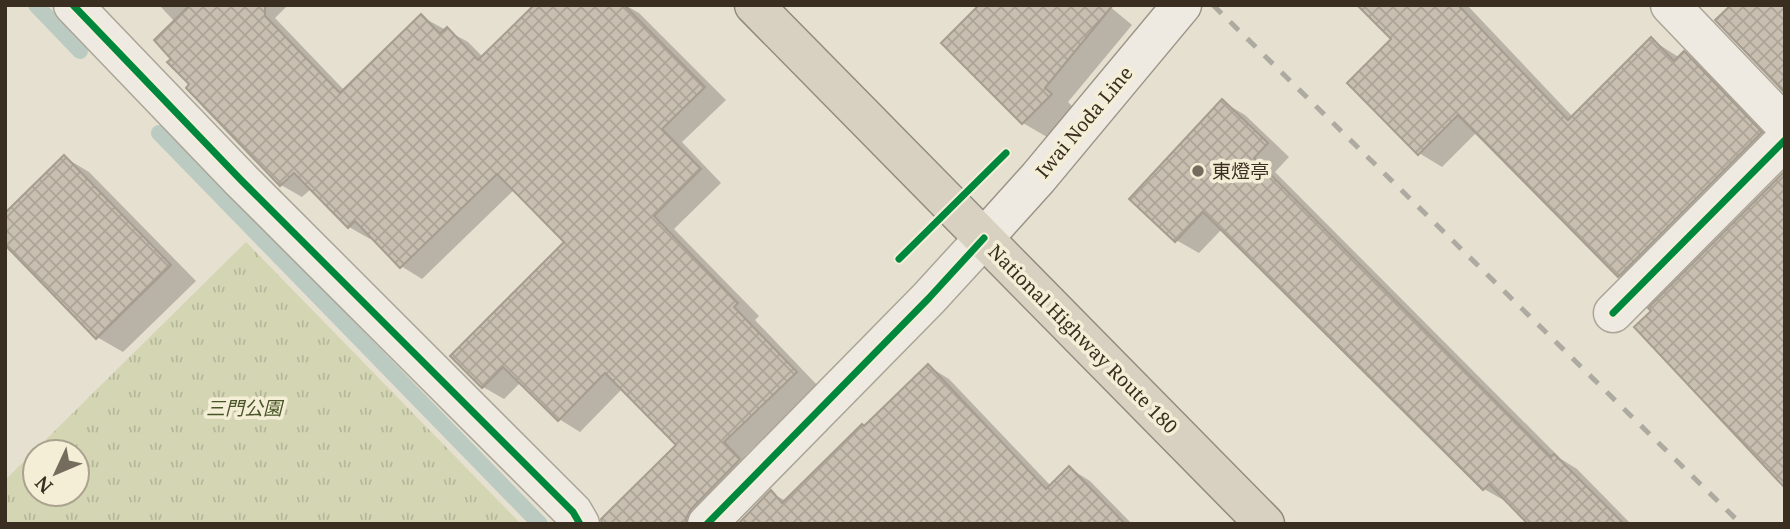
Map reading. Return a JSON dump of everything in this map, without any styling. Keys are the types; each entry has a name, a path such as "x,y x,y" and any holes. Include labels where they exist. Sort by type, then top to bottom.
{"highway":[{"name":"National Highway Route 180","path":"754,5 1265,524"}],"street":[{"path":"73,5 240,179 573,513 580,524"},
{"name":"Iwai Noda Line","path":"707,524 929,298 984,238 1038,178 1182,5"},
{"path":"1670,5 1785,125"},
{"path":"1613,313 1785,140"}],"green space":[{"name":"三門公園","path":"246,242 521,524 5,524 5,480 21,464 21,508 91,508 91,438 48,438"}],"building":[{"path":"190,5 265,5 265,16 340,93 421,14 440,34 447,27 478,60 534,5 624,5 705,87 662,129 701,169 654,216 738,303 734,307 797,372 724,442 740,459 691,509 686,524 602,524 601,519 676,445 605,373 558,421 503,367 482,388 450,356 564,242 497,174 400,268 355,221 348,228 294,173 280,186 186,88 189,84 167,62 171,59 154,40"},
{"path":"979,5 1113,5 1045,88 1052,94 1022,124 941,43"},
{"path":"1357,5 1458,5 1568,120 1651,37 1674,61 1684,51 1762,132 1618,277 1458,115 1418,155 1347,83 1391,39"},
{"path":"1731,5 1785,5 1785,93 1715,20"},
{"path":"1222,99 1268,143 1254,158 1551,457 1554,454 1624,524 1528,524 1489,484 1483,490 1203,212 1175,242 1129,199"},
{"path":"64,155 171,265 96,339 5,245 5,213"},
{"path":"1785,171 1785,488 1634,327 1651,311 1648,308"},
{"path":"928,364 1046,489 1069,466 1125,524 738,524 771,490 782,503"}],"waterway":[{"path":"36,5 80,51"},
{"path":"159,133 540,524"}],"railway":[{"path":"1213,5 1741,524"}],"cycle path":[{"path":"73,5 240,179 573,512 580,524"},
{"path":"1613,313 1785,140"},
{"path":"899,259 1006,153"},
{"path":"707,524 929,298 984,238"}],"place":[{"name":"東燈亭","path":"1198,171"}]}
